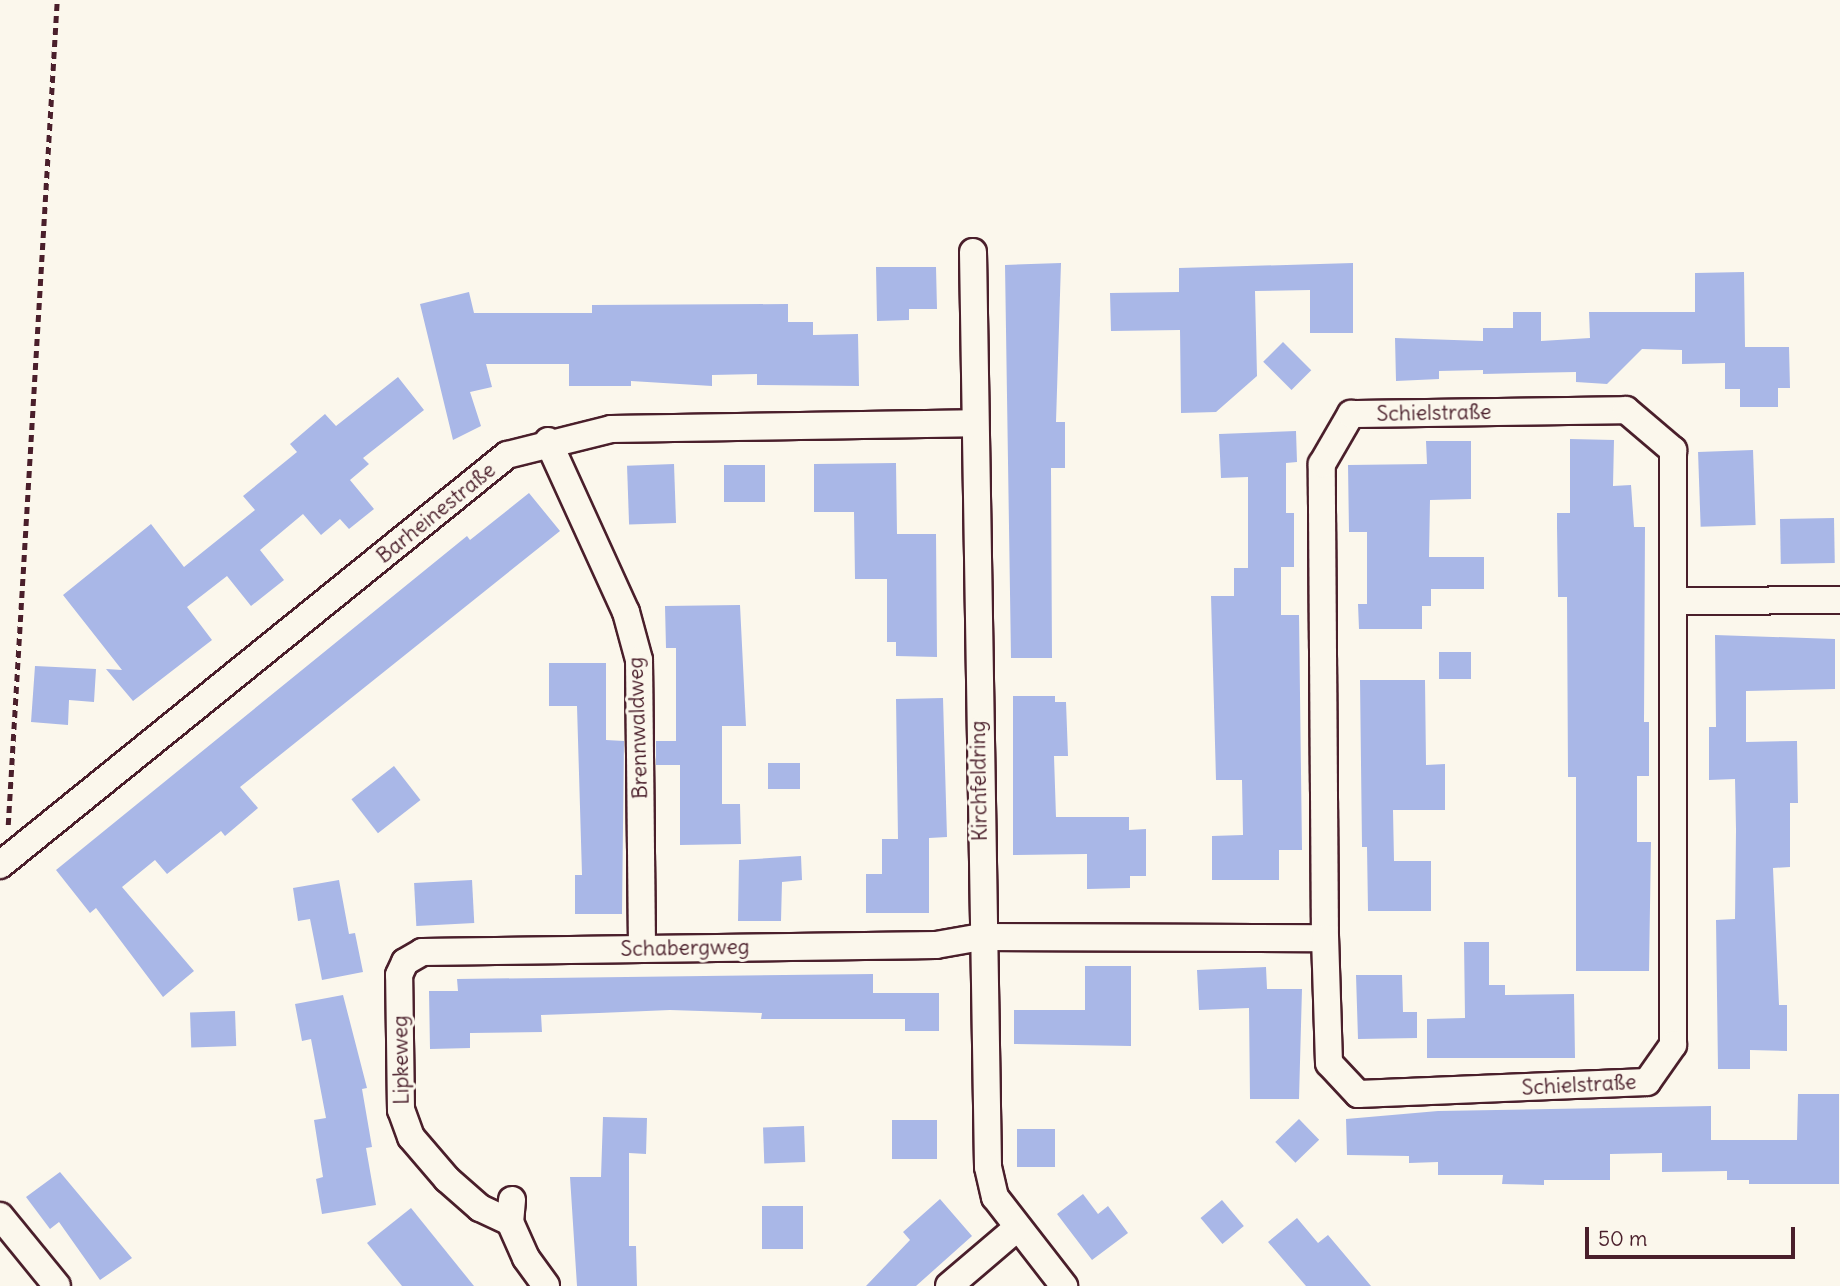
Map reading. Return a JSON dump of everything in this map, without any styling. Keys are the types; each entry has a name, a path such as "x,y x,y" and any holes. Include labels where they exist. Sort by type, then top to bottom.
{"street":[{"name":"Kirchfeldring","path":"973,252 981,937 988,1167 995,1197 1016,1229 1064,1286"},
{"name":"Schielstraße","path":"1626,410 1673,450 1675,601 1672,1045 1647,1082 1357,1094 1329,1063 1325,938 1322,464 1352,414 1626,410"},
{"name":"Barheinestraße","path":"3,863 507,456 548,442 611,429 973,423"},
{"name":"Brennwaldweg","path":"548,442 626,612 639,660 642,948"},
{"path":"1675,601 1840,600"},
{"path":"981,937 1325,938"},
{"name":"Schabergweg","path":"400,975 405,962 422,952 936,945 981,937"},
{"name":"Lipkeweg","path":"400,975 401,1110 411,1137 447,1179 480,1208 511,1211 545,1286"},
{"path":"0,1216 57,1286"},
{"path":"949,1286 993,1244 1016,1229"}],"path":[{"path":"3,863 57,0"}],"building":[{"path":"1061,263 1056,422 1065,422 1065,468 1051,468 1052,658 1011,658 1005,265"},
{"path":"1353,263 1353,333 1310,333 1310,290 1255,291 1257,376 1216,412 1181,413 1180,330 1111,331 1110,293 1179,292 1179,268"},
{"path":"876,267 936,267 937,309 909,309 909,320 877,321"},
{"path":"1744,272 1745,347 1789,347 1790,388 1778,388 1778,407 1740,407 1740,389 1725,389 1725,363 1682,364 1682,350 1642,349 1607,384 1576,382 1576,372 1483,374 1483,370 1439,371 1439,379 1396,381 1395,338 1483,341 1483,328 1513,328 1513,312 1541,312 1541,341 1590,338 1589,312 1695,312 1695,273"},
{"path":"469,292 474,313 592,313 592,305 788,304 788,322 813,322 813,335 858,334 859,386 757,385 757,374 712,375 712,386 631,381 631,386 569,386 569,364 486,364 492,387 470,392 481,426 453,440 420,304"},
{"path":"1283,342 1311,370 1291,390 1263,362"},
{"path":"398,377 424,410 363,458 369,464 350,480 374,509 349,529 340,519 321,535 303,514 260,550 284,580 251,606 227,576 187,607 212,640 133,701 106,669 122,670 63,595 151,524 184,567 255,510 243,496 297,452 290,444 325,414 336,426"},
{"path":"1296,431 1297,462 1286,463 1286,513 1294,513 1294,567 1281,567 1281,615 1299,615 1302,850 1279,850 1279,880 1212,880 1212,836 1243,835 1242,780 1216,780 1211,596 1234,596 1234,568 1248,568 1248,477 1221,478 1219,434"},
{"path":"1570,439 1614,440 1613,486 1631,485 1634,527 1645,527 1644,722 1649,722 1649,776 1637,776 1637,842 1651,842 1649,971 1576,971 1576,777 1568,777 1567,597 1558,597 1557,527 1557,513 1570,513"},
{"path":"1426,441 1471,441 1471,499 1430,500 1429,557 1484,557 1484,589 1431,589 1431,606 1422,606 1422,629 1359,629 1358,604 1367,604 1367,532 1349,532 1348,465 1427,464"},
{"path":"1753,450 1756,525 1701,527 1698,452"},
{"path":"896,463 897,534 936,534 937,657 896,656 896,642 887,642 887,579 855,579 854,512 814,512 814,464"},
{"path":"674,464 676,523 629,525 627,466"},
{"path":"724,465 765,465 765,502 724,502"},
{"path":"529,493 560,531 240,787 258,808 225,836 221,831 167,874 155,860 122,887 194,971 163,997 96,908 90,913 56,870 467,536 470,540"},
{"path":"1834,518 1835,563 1781,564 1780,519"},
{"path":"740,605 746,726 722,726 722,804 740,804 741,844 680,845 680,765 656,765 656,741 676,741 676,648 666,648 665,606"},
{"path":"1715,635 1835,639 1835,689 1746,691 1746,742 1797,741 1798,803 1790,803 1790,867 1773,868 1779,1005 1787,1005 1787,1051 1750,1050 1750,1069 1718,1069 1716,920 1735,919 1736,830 1735,779 1709,780 1709,727 1716,727"},
{"path":"1439,652 1471,652 1471,679 1439,679"},
{"path":"549,663 606,663 606,740 624,741 622,914 575,914 575,875 582,875 577,706 549,706"},
{"path":"35,666 96,669 94,702 69,700 68,725 31,722"},
{"path":"1360,680 1425,680 1426,765 1445,764 1445,810 1393,810 1394,861 1431,861 1431,911 1368,911 1367,847 1362,847"},
{"path":"1013,696 1055,696 1055,702 1066,702 1068,756 1054,756 1056,817 1129,817 1129,830 1146,829 1146,876 1130,876 1130,888 1087,889 1087,854 1013,855"},
{"path":"943,698 947,837 929,838 929,913 866,913 866,874 882,874 882,839 898,839 896,699"},
{"path":"768,763 800,763 800,789 768,789"},
{"path":"394,766 420,800 378,833 351,799"},
{"path":"801,856 802,880 782,882 781,921 738,921 739,860"},
{"path":"339,880 349,934 355,933 363,972 322,980 310,919 298,921 293,888"},
{"path":"472,880 474,923 416,926 414,883"},
{"path":"1464,942 1489,942 1489,985 1505,985 1505,995 1574,994 1575,1058 1427,1058 1427,1019 1465,1018"},
{"path":"1085,966 1131,966 1131,1046 1014,1044 1014,1010 1085,1010"},
{"path":"1266,967 1267,989 1302,989 1299,1099 1250,1099 1249,1008 1199,1010 1197,970"},
{"path":"873,974 873,993 939,993 939,1031 905,1031 905,1019 761,1019 762,1013 670,1010 541,1015 542,1032 470,1033 470,1048 430,1049 429,991 458,991 457,979"},
{"path":"1356,975 1402,975 1403,1012 1417,1012 1417,1038 1358,1039"},
{"path":"343,995 367,1088 362,1089 372,1147 366,1148 376,1205 322,1214 316,1179 323,1177 314,1120 326,1118 311,1039 302,1041 295,1004"},
{"path":"235,1011 236,1046 191,1048 190,1013"},
{"path":"1798,1094 1839,1094 1839,1184 1749,1184 1749,1180 1727,1180 1727,1171 1662,1172 1662,1153 1610,1154 1610,1180 1544,1180 1544,1185 1502,1184 1503,1175 1438,1175 1438,1162 1409,1163 1409,1156 1347,1155 1346,1119 1438,1111 1711,1106 1711,1140 1797,1140"},
{"path":"603,1117 647,1118 646,1154 629,1153 629,1246 636,1246 637,1286 577,1286 570,1177 601,1177"},
{"path":"1299,1119 1319,1140 1295,1163 1275,1142"},
{"path":"892,1120 937,1120 937,1159 892,1159"},
{"path":"804,1126 805,1162 764,1163 763,1127"},
{"path":"1017,1129 1055,1129 1055,1167 1017,1167"},
{"path":"60,1172 132,1258 100,1280 59,1222 50,1229 26,1197"},
{"path":"1083,1194 1098,1214 1108,1206 1128,1233 1092,1260 1057,1214"},
{"path":"940,1199 972,1236 916,1286 866,1286 910,1240 903,1232"},
{"path":"1222,1200 1244,1226 1222,1244 1201,1218"},
{"path":"762,1206 803,1206 803,1249 762,1249"},
{"path":"411,1208 474,1286 402,1286 367,1243"},
{"path":"1297,1218 1318,1243 1328,1235 1371,1286 1306,1286 1268,1242"}]}
